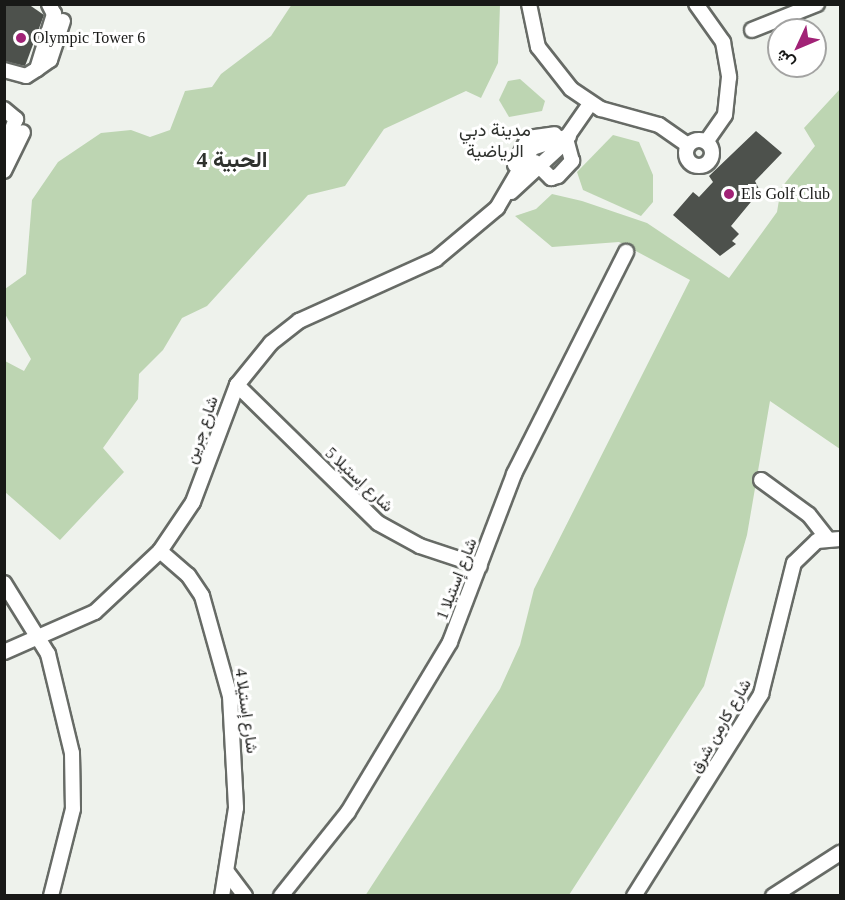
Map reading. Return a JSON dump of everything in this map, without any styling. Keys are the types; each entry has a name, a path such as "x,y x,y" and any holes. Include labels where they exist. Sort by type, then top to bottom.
{"street":[{"path":"37,69 54,14 50,4"},
{"path":"530,6 543,56 590,104 658,125 688,145 706,142 724,115 729,77 723,42 696,4"},
{"path":"752,30 817,4"},
{"path":"4,70 26,76 50,60 63,21"},
{"name":"شارع جرين","path":"4,652 106,604 160,551 193,502 237,385 257,356 299,321 436,259 540,167 568,137 590,104"},
{"path":"4,109 16,119 4,149"},
{"path":"4,171 23,132"},
{"path":"514,182 518,152 528,138 544,133 568,137"},
{"path":"540,167 528,153 544,141 568,137"},
{"path":"688,145 687,160 701,167 712,156 706,142"},
{"name":"شارع جرين","path":"507,195 528,153"},
{"name":"شارع إستيلا 1","path":"281,895 364,786 450,642 522,458 626,252"},
{"name":"شارع إستيلا 5","path":"237,385 378,523 420,546 480,566"},
{"path":"767,488 809,515 834,539"},
{"name":"شارع كارمن شرق","path":"634,896 761,694 794,563 808,546 834,539"},
{"name":"شارع إستيلا 4","path":"160,551 188,575 202,596 227,680 237,759 227,872 222,896"},
{"path":"4,584 39,637 62,693 74,768 71,824 51,896"},
{"path":"773,896 840,853"},
{"path":"227,872 245,896"}],"green space":[{"path":"292,4 500,5 498,63 481,98 466,91 384,129 345,186 308,195 207,306 182,318 163,350 139,374 138,399 103,448 124,472 60,540 5,492 5,361 24,371 31,359 5,314 5,289 26,274 32,200 58,162 101,133 131,130 150,137 170,130 185,91 212,87 221,74 271,36"},
{"path":"520,79 545,101 542,111 509,117 499,100 508,81"},
{"path":"840,89 840,449 770,401 747,535 704,686 569,895 365,896 500,689 520,645 534,589 690,280 619,242 552,247 515,216 536,209 552,194 582,201 647,223 729,278 777,212 781,188 815,146 804,128"},
{"path":"613,135 639,142 653,175 653,202 641,216 583,190 577,172"}],"building":[{"name":"Olympic Tower 6","path":"4,4 28,4 44,15 25,66 4,61"},
{"name":"Els Golf Club","path":"756,131 782,153 755,181 760,191 731,226 739,234 732,241 736,244 720,256 673,215 693,192 699,197 713,182 709,176"}],"place":[{"name":"Olympic Tower 6","path":"21,38"},
{"name":"Els Golf Club","path":"729,194"}],"district":[{"name":"مدينة دبي الرياضية","path":"495,141"},
{"name":"الحبية 4","path":"232,160"}]}
